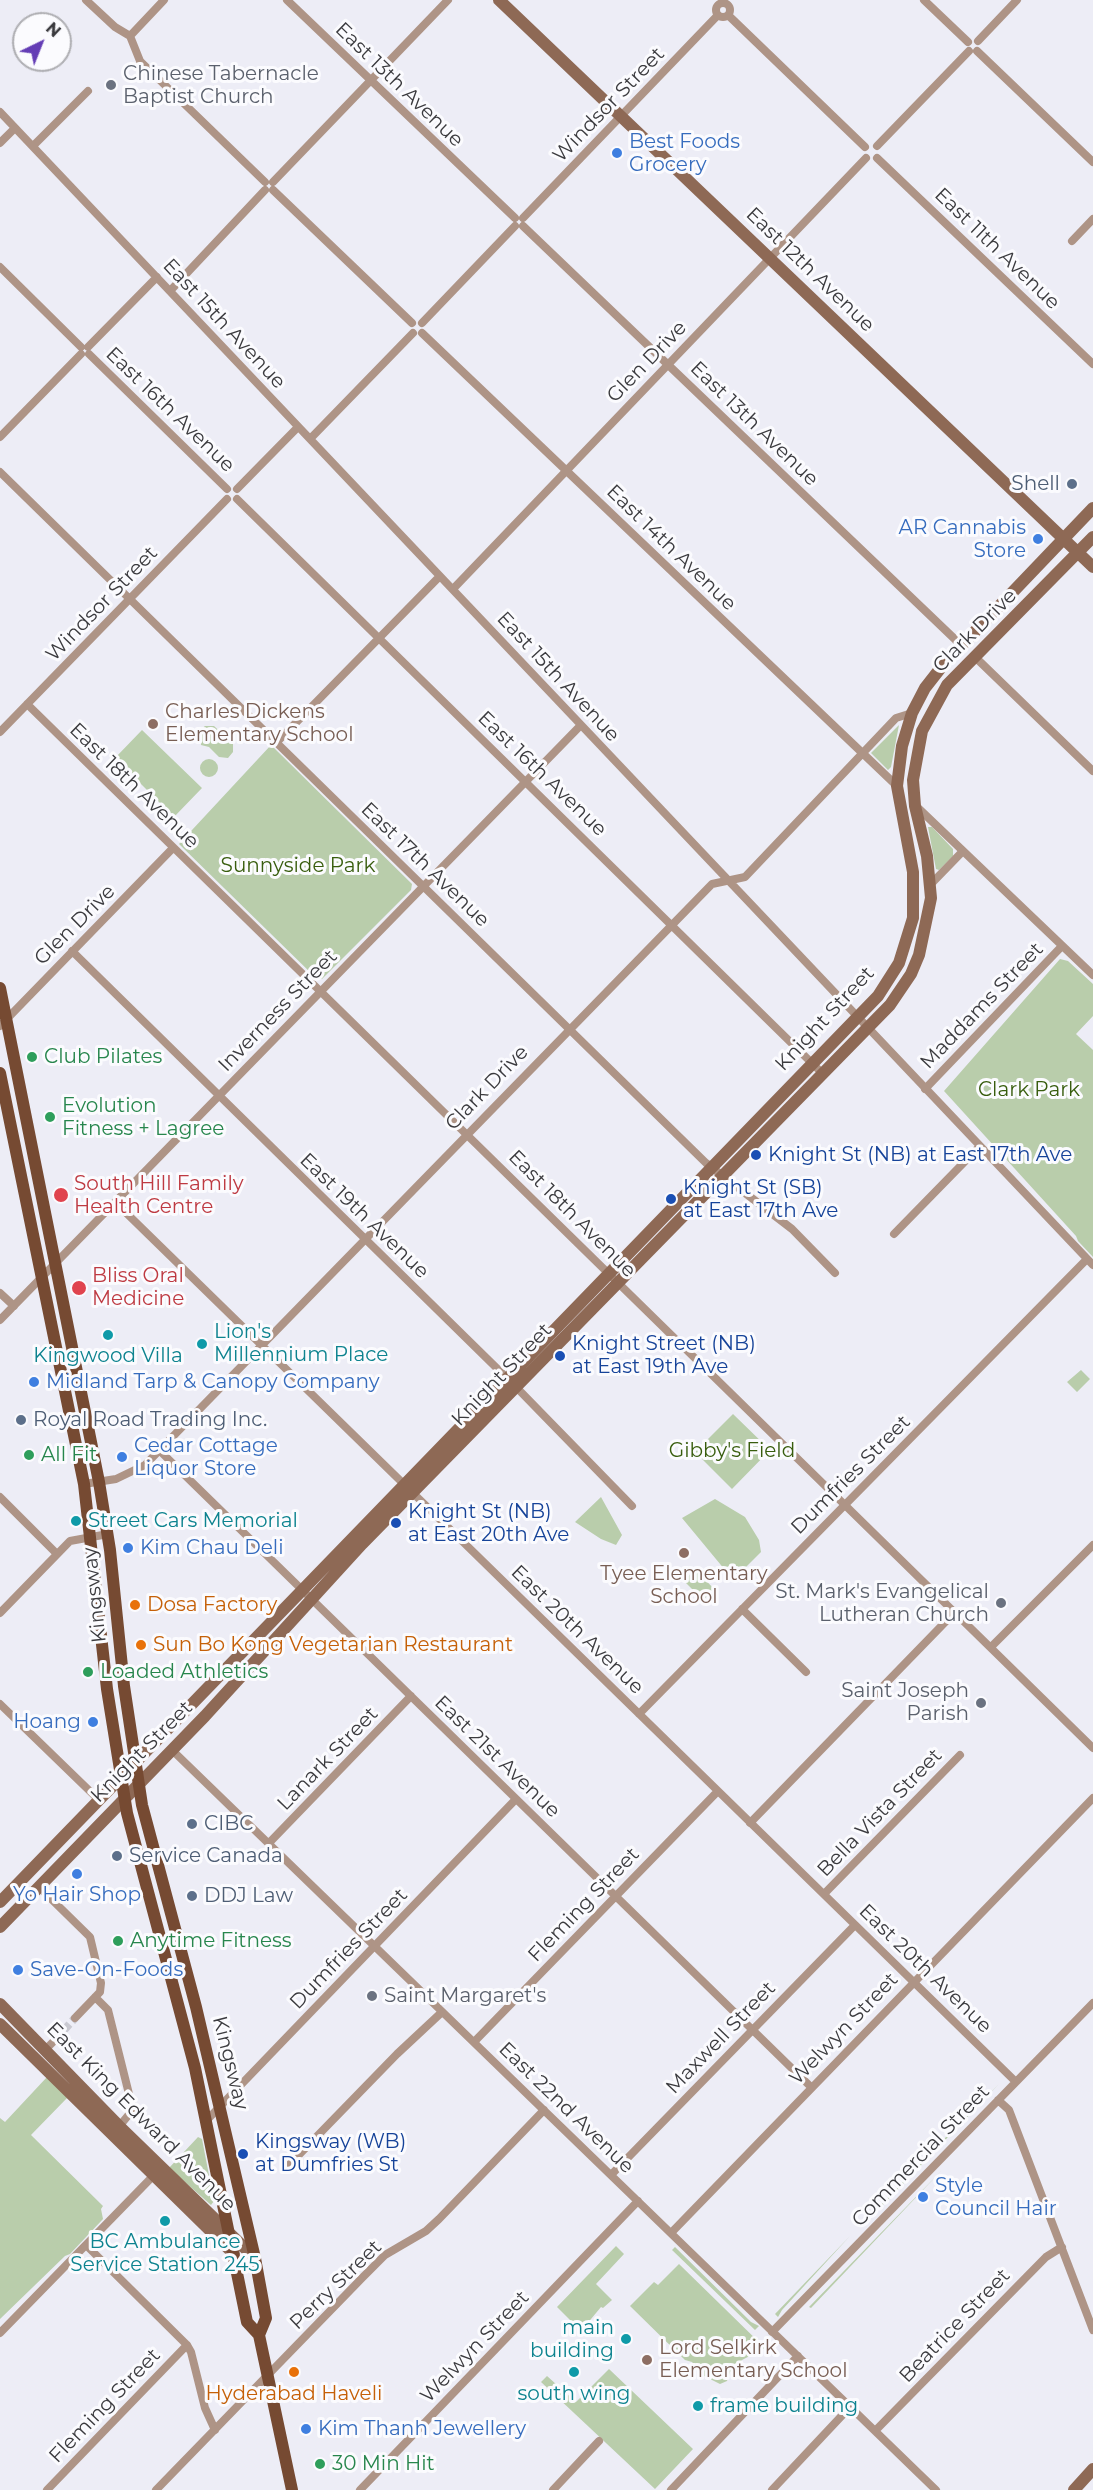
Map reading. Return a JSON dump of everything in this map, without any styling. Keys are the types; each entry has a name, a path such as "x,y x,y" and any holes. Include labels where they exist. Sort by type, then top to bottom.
{"main road":[{"name":"East 12th Avenue","path":"499,0 1093,567"},
{"name":"Clark Drive","path":"897,786 902,746 912,713 933,677 1093,508"},
{"name":"Clark Drive","path":"915,806 914,769 922,731 939,696 974,656 1028,606 1093,537"},
{"name":"Knight Street","path":"0,1902 302,1588 517,1388 813,1063 858,1018 889,981 911,932 913,872 897,786"},
{"name":"Knight Street","path":"717,1171 823,1074 868,1029 901,990 919,955 928,918 931,884 915,806"},
{"name":"Kingsway","path":"0,988 3,1023 99,1482 108,1534 138,1785 220,2106 255,2258 266,2318 259,2335"},
{"name":"Kingsway","path":"0,1073 84,1484 92,1536 107,1689 124,1798 206,2121 247,2322 259,2335 292,2490"},
{"name":"Knight Street","path":"0,1927 172,1750 507,1378 614,1279"},
{"name":"East King Edward Avenue","path":"0,2004 46,2049 116,2130"},
{"name":"East King Edward Avenue","path":"0,2024 158,2171 234,2254"},
{"name":"East King Edward Avenue","path":"158,2171 228,2231 255,2258"},
{"path":"1074,2490 1093,2469"}],"street":[{"name":"East 14th Avenue","path":"86,0 116,27 130,36 140,60 416,330 897,786"},
{"path":"130,36 164,0"},
{"name":"East 13th Avenue","path":"287,0 962,646"},
{"path":"170,291 448,0"},
{"path":"924,0 971,48 1093,162"},
{"path":"877,146 1017,0"},
{"path":"730,2 722,3 719,9 865,147"},
{"name":"Windsor Street","path":"416,330 621,116 719,9"},
{"path":"33,146 88,92"},
{"name":"East 15th Avenue","path":"0,112 1090,1262"},
{"path":"0,143 15,128"},
{"path":"870,144 877,146 880,154 877,158 870,160 866,158 863,154 865,147 870,144"},
{"name":"Glen Drive","path":"453,589 866,158"},
{"name":"East 11th Avenue","path":"877,158 1093,364"},
{"path":"1072,241 1093,219"},
{"name":"East 16th Avenue","path":"0,267 227,489"},
{"path":"0,437 157,277"},
{"path":"310,439 416,330"},
{"path":"237,489 227,489 227,499 237,499 237,489 298,427"},
{"name":"East 17th Avenue","path":"0,472 717,1171 792,1229 836,1273"},
{"name":"Windsor Street","path":"0,732 227,499"},
{"name":"East 16th Avenue","path":"237,499 823,1074"},
{"path":"276,743 440,576"},
{"path":"974,656 1093,771"},
{"name":"East 18th Avenue","path":"27,704 1093,1748"},
{"name":"Clark Drive","path":"84,1484 134,1472 159,1450 571,1031 712,884 745,877 896,718 912,713"},
{"name":"Inverness Street","path":"0,1320 581,725"},
{"path":"915,806 1093,975"},
{"name":"Glen Drive","path":"3,1023 174,848"},
{"path":"931,884 963,851"},
{"name":"Maddams Street","path":"926,1089 1062,946"},
{"name":"East 19th Avenue","path":"72,951 218,1097 507,1378 632,1506"},
{"path":"894,1234 980,1146"},
{"name":"East 20th Avenue","path":"115,1202 1016,2082"},
{"name":"Dumfries Street","path":"639,1714 1090,1262"},
{"path":"0,1293 14,1306"},
{"name":"East 21st Avenue","path":"159,1450 811,2087"},
{"path":"0,1497 57,1554"},
{"path":"0,1613 73,1539 108,1534"},
{"path":"991,1647 1093,1545"},
{"path":"742,1609 806,1672"},
{"path":"750,1822 955,1612"},
{"name":"Lanark Street","path":"269,1843 411,1696"},
{"path":"0,1704 99,1800"},
{"name":"East 22nd Avenue","path":"172,1750 936,2490"},
{"name":"Bella Vista Street","path":"824,1894 960,1755"},
{"name":"Fleming Street","path":"474,2042 718,1791"},
{"name":"Welwyn Street","path":"671,2233 1093,1798"},
{"name":"Dumfries Street","path":"206,2121 516,1799"},
{"path":"39,1887 90,1937 101,1983 100,1992 75,2018"},
{"name":"Maxwell Street","path":"611,2175 855,1925"},
{"path":"95,1997 108,2010 132,2106 131,2112 116,2130"},
{"name":"Commercial Street","path":"772,2332 1093,2003"},
{"path":"290,2165 397,2054 442,2012"},
{"path":"46,2049 56,2038"},
{"path":"998,2100 1009,2110 1093,2330"},
{"name":"Perry Street","path":"156,2490 386,2255 426,2231 544,2110"},
{"path":"0,2333 158,2171"},
{"name":"Welwyn Street","path":"360,2490 638,2201"},
{"path":"86,2245 187,2345 191,2352 205,2408 215,2430"},
{"name":"Beatrice Street","path":"875,2431 1046,2257 1062,2247"},
{"name":"Fleming Street","path":"47,2490 187,2345"},
{"path":"671,2490 798,2356"},
{"path":"772,2490 850,2407"},
{"path":"553,2490 599,2441"}],"green space":[{"path":"899,725 891,767 888,770 871,753"},
{"path":"205,726 214,726 233,744 233,752 228,758 219,757 209,747 201,745 200,730"},
{"path":"142,730 202,788 174,817 115,758"},
{"name":"Sunnyside Park","path":"271,745 412,884 411,890 322,979 315,977 179,844"},
{"path":"209,759 215,762 218,768 215,774 209,777 203,774 200,768 203,762"},
{"path":"928,827 932,827 953,849 953,856 939,870 936,869"},
{"name":"Clark Park","path":"1060,959 1068,961 1093,984 1093,1016 1076,1034 1093,1050 1093,1257 944,1091"},
{"path":"1081,1370 1090,1379 1077,1392 1067,1382"},
{"name":"Gibby's Field","path":"733,1414 770,1450 732,1489 695,1452"},
{"path":"601,1497 622,1535 616,1545 601,1539 575,1522"},
{"path":"715,1499 745,1517 759,1540 761,1552 736,1577 730,1576 682,1518"},
{"path":"695,1569 714,1589 703,1600 684,1581"},
{"path":"47,2077 68,2097 31,2135 103,2206 101,2209 103,2219 70,2254 65,2256 0,2319 0,2118 5,2122"},
{"path":"999,2084 877,2211 945,2138"},
{"path":"198,2137 202,2139 214,2201 211,2205 169,2168"},
{"path":"942,2170 811,2308 809,2307"},
{"path":"850,2236 782,2310 778,2317 775,2314"},
{"path":"616,2246 624,2254 596,2284 612,2300 603,2308 601,2307 581,2331 557,2307"},
{"path":"675,2247 751,2322 759,2326 755,2330 672,2250"},
{"path":"679,2264 765,2348 742,2360 730,2372 727,2381 720,2384 704,2376 692,2362 685,2360 630,2306 654,2282 658,2285"},
{"path":"609,2369 693,2449 655,2489 541,2382 547,2376 576,2402"}],"tunnel":[{"path":"56,2039 75,2018"}],"place":[{"name":"Chinese Tabernacle Baptist Church","path":"111,85"},
{"name":"Best Foods Grocery","path":"617,153"},
{"name":"Shell","path":"1072,484"},
{"name":"AR Cannabis Store","path":"1038,539"},
{"name":"Charles Dickens Elementary School","path":"153,724"},
{"name":"Club Pilates","path":"32,1057"},
{"name":"Evolution Fitness + Lagree","path":"50,1117"},
{"name":"Knight St (NB) at East 17th Ave","path":"756,1155"},
{"name":"South Hill Family Health Centre","path":"61,1195"},
{"name":"Knight St (SB) at East 17th Ave","path":"671,1199"},
{"name":"Bliss Oral Medicine","path":"79,1288"},
{"name":"Kingwood Villa","path":"108,1335"},
{"name":"Lion's Millennium Place","path":"202,1344"},
{"name":"Knight Street (NB) at East 19th Ave","path":"560,1356"},
{"name":"Midland Tarp & Canopy Company","path":"34,1382"},
{"name":"Royal Road Trading Inc.","path":"21,1420"},
{"name":"All Fit","path":"29,1455"},
{"name":"Cedar Cottage Liquor Store","path":"122,1457"},
{"name":"Street Cars Memorial","path":"76,1521"},
{"name":"Knight St (NB) at East 20th Ave","path":"396,1523"},
{"name":"Kim Chau Deli","path":"128,1548"},
{"name":"Tyee Elementary School","path":"684,1553"},
{"name":"St. Mark's Evangelical Lutheran Church","path":"1001,1603"},
{"name":"Dosa Factory","path":"135,1605"},
{"name":"Sun Bo Kong Vegetarian Restaurant","path":"141,1645"},
{"name":"Loaded Athletics","path":"88,1672"},
{"name":"Saint Joseph Parish","path":"981,1703"},
{"name":"Hoang","path":"93,1722"},
{"name":"CIBC","path":"192,1824"},
{"name":"Service Canada","path":"117,1856"},
{"name":"Yo Hair Shop","path":"77,1874"},
{"name":"DDJ Law","path":"192,1896"},
{"name":"Anytime Fitness","path":"118,1941"},
{"name":"Save-On-Foods","path":"18,1970"},
{"name":"Saint Margaret's","path":"372,1996"},
{"name":"Kingsway (WB) at Dumfries St","path":"243,2154"},
{"name":"Style Council Hair","path":"923,2197"},
{"name":"BC Ambulance Service Station 245","path":"165,2221"},
{"name":"main building","path":"626,2339"},
{"name":"Lord Selkirk Elementary School","path":"647,2360"},
{"name":"Hyderabad Haveli","path":"294,2372"},
{"name":"south wing","path":"574,2372"},
{"name":"frame building","path":"698,2406"},
{"name":"Kim Thanh Jewellery","path":"306,2429"},
{"name":"30 Min Hit","path":"320,2464"}]}
